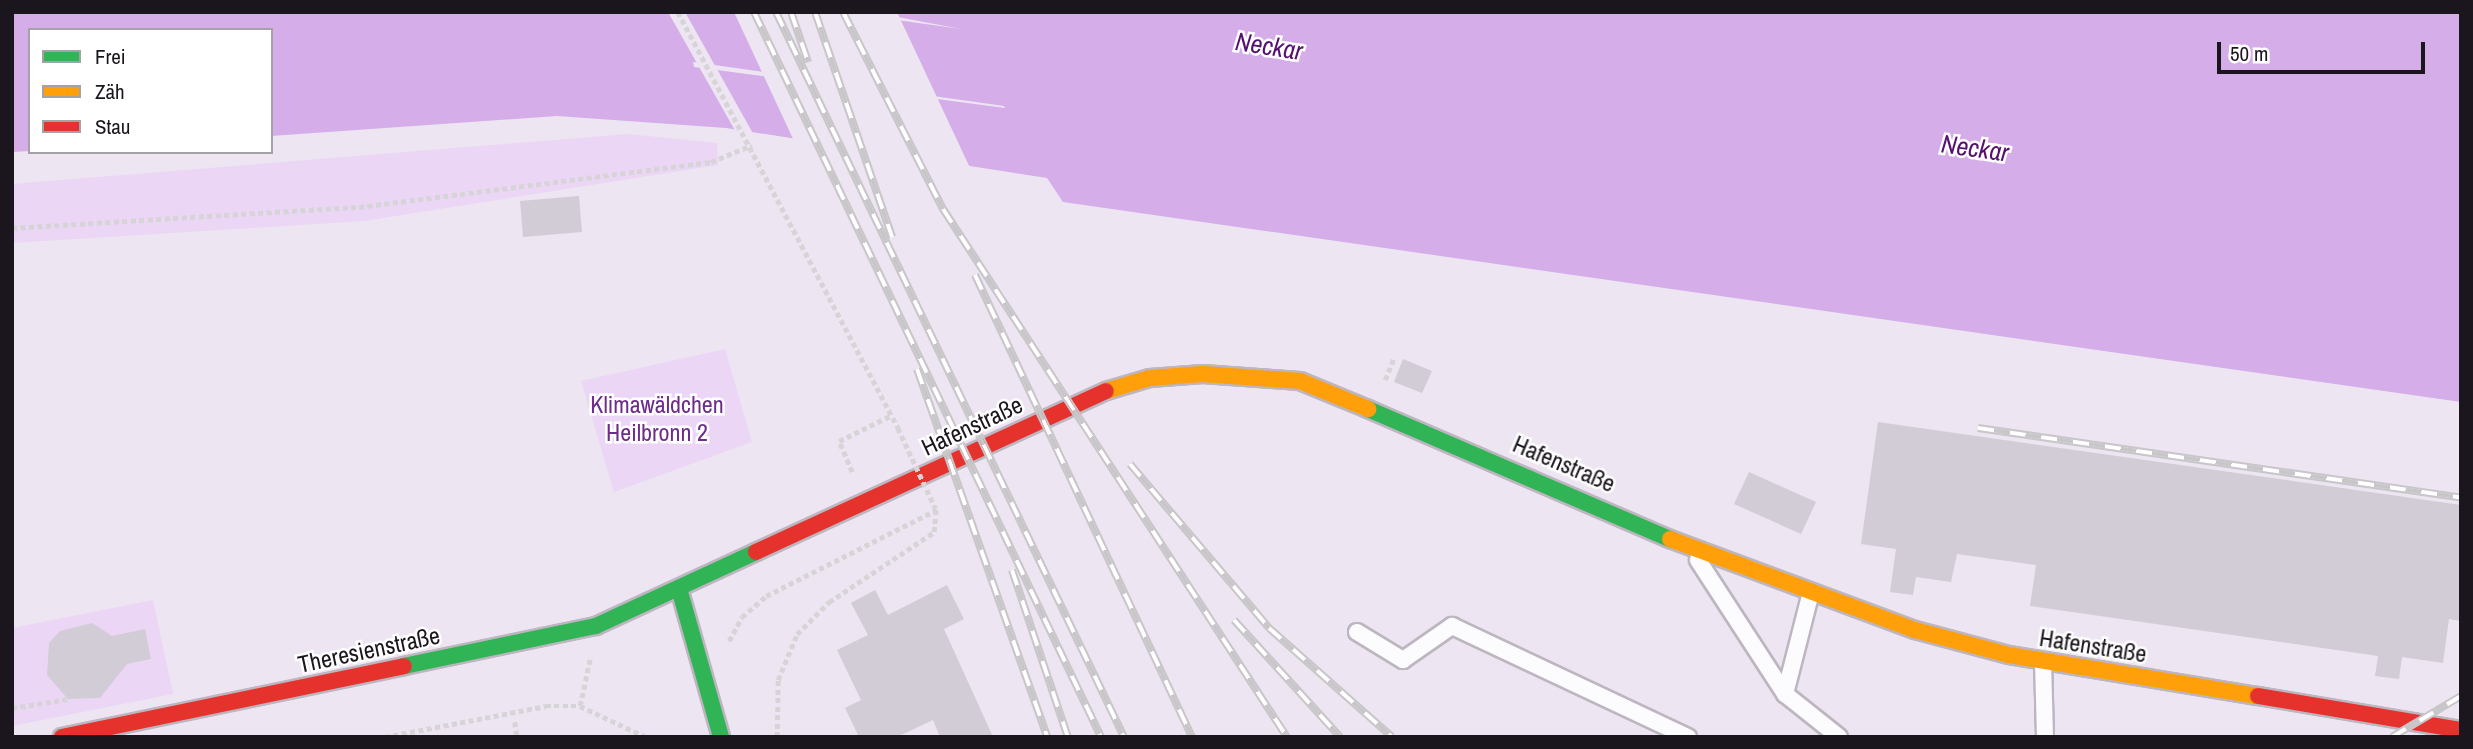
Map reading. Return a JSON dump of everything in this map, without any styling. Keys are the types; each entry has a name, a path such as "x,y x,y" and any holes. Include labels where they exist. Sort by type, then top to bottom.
{"main road":[{"name":"Hafenstraße","path":"680,592 1096,394 1150,378 1203,374 1300,381 1588,499 1691,549 1810,596 1915,630 2043,661 2461,730"},
{"path":"680,592 721,737"},
{"name":"Theresienstraße","path":"62,737 596,626 680,592"}],"lane":[{"path":"1691,549 1785,694 1839,737"},
{"path":"1785,694 1810,596"},
{"path":"1357,632 1403,660 1451,626 1688,737"},
{"path":"2043,661 2045,737"}],"path":[{"path":"678,12 751,144 892,415 936,509 934,532 829,602 797,634 778,680 777,737"},
{"path":"12,228 359,207 711,162 751,144"},
{"path":"1385,380 1394,358"},
{"path":"1374,375 1396,385"},
{"path":"856,480 838,441 892,415"},
{"path":"906,459 918,453"},
{"path":"699,659 727,652 730,633 765,596 936,509"},
{"path":"580,706 596,626"},
{"path":"12,708 68,699"},
{"path":"385,737 546,706 580,706 646,737"},
{"path":"515,722 517,737"}],"green space":[{"path":"628,134 717,143 718,165 364,221 12,243 12,184"},
{"name":"Klimawäldchen Heilbronn 2","path":"725,349 752,442 614,492 581,381"},
{"path":"153,600 173,694 12,726 12,628"}],"water":[{"name":"Neckar","path":"12,12 840,12 961,29 871,12 2461,13 2461,402 1063,202 1047,178 726,128 557,116 273,136 273,28 28,28 28,151 12,152","holes":["693,62 1004,106 1005,108 694,67"]}],"pier":[{"path":"668,12 685,12 755,137 737,134"},
{"path":"734,12 897,12 971,170 795,143"}],"building":[{"path":"579,196 582,232 523,237 520,201"},
{"path":"1403,359 1432,371 1422,393 1394,382"},
{"path":"1878,422 2461,505 2461,621 2449,619 2443,663 2402,657 2399,679 2375,676 2378,656 2030,606 2036,565 1957,554 1951,582 1916,577 1913,595 1890,592 1896,549 1861,544"},
{"path":"1749,472 1816,502 1801,534 1734,504"},
{"path":"947,585 964,619 944,629 993,737 940,737 933,720 897,737 859,737 845,708 861,700 837,650 868,635 851,603 875,590 888,615"},
{"path":"92,623 112,636 145,629 151,659 127,664 100,698 68,699 47,675 49,643 60,631"}],"railway":[{"path":"754,12 1101,737"},
{"path":"776,12 1124,737"},
{"path":"791,12 808,62"},
{"path":"815,12 892,237"},
{"path":"843,12 943,209 1287,737"},
{"path":"975,275 1192,737"},
{"path":"917,369 1047,737"},
{"path":"1978,428 2461,498"},
{"path":"1130,464 1269,628 1392,737"},
{"path":"1012,570 1068,737"},
{"path":"1234,620 1340,737"},
{"path":"2392,737 2461,696"}],"traffic: fast":[{"path":"1368,409 1670,539"},
{"path":"404,666 596,626 756,552"},
{"path":"680,592 721,737"}],"traffic: slow":[{"path":"1106,391 1150,378 1203,374 1300,381 1368,409"},
{"path":"1670,539 1915,630 2009,655 2258,696"}],"traffic: jam":[{"path":"756,552 1106,391"},
{"path":"62,737 404,666"},
{"path":"2258,696 2461,730"}]}
